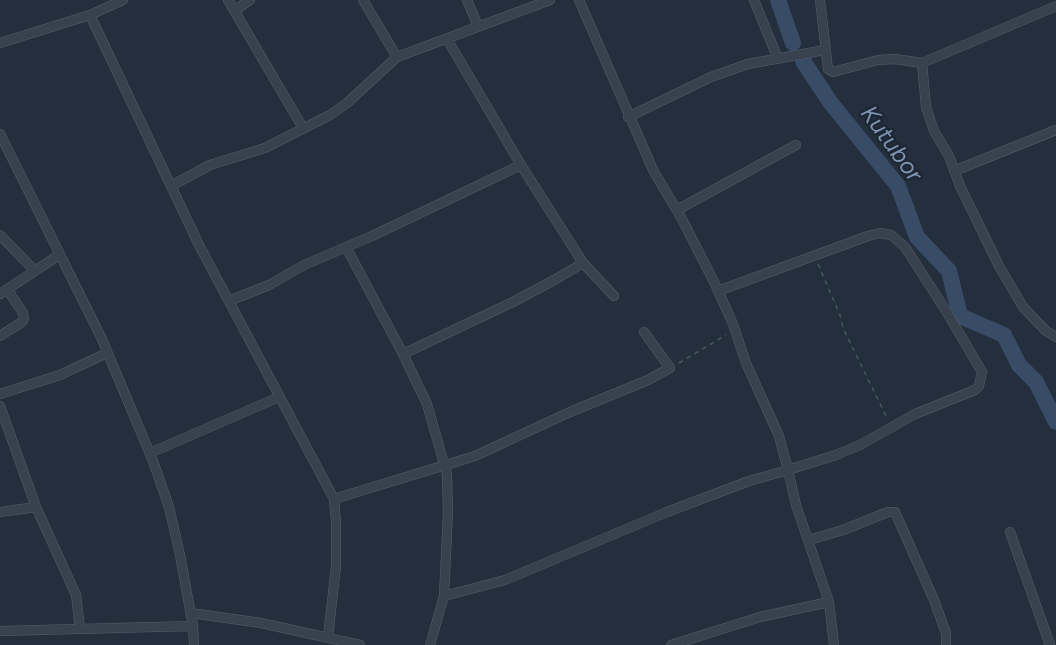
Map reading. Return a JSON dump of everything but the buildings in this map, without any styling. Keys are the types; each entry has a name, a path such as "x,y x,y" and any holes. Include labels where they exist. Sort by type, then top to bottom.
{"street":[{"path":"0,43 90,15 123,0"},
{"path":"228,0 303,128"},
{"path":"235,10 250,0"},
{"path":"363,0 397,57"},
{"path":"467,0 478,26"},
{"path":"171,186 210,165 265,148 330,115 347,104 397,57 550,0"},
{"path":"579,0 628,117 654,172 677,210 718,291 746,363 779,436 796,505 829,602 834,645"},
{"path":"754,0 778,59"},
{"path":"820,0 828,69 833,72 895,58 922,63 1056,6"},
{"path":"90,15 199,245 334,499 336,566 328,637"},
{"path":"447,39 521,165 583,263 614,297"},
{"path":"628,117 711,76 748,64 825,50"},
{"path":"922,63 926,107 934,131 949,156 999,266 1023,307 1039,325 1056,337"},
{"path":"954,171 1056,130"},
{"path":"0,134 107,353 150,453 169,507 191,613 194,645"},
{"path":"677,210 796,145"},
{"path":"229,301 269,285 303,265 521,165"},
{"path":"444,596 505,580 667,512 749,481 836,455 860,445 915,414 975,390 979,386 982,372 948,314 905,246 891,236 880,233 868,236 718,291"},
{"path":"0,235 35,271"},
{"path":"346,247 427,404 445,464 449,490 444,596 430,645"},
{"path":"0,336 22,322 24,318 23,313 4,292 59,255"},
{"path":"403,354 521,297 583,263"},
{"path":"334,499 475,456 570,412 648,380 670,368 644,332"},
{"path":"0,394 60,375 107,353"},
{"path":"150,453 279,397"},
{"path":"0,406 36,507 76,595 80,629"},
{"path":"0,512 36,507"},
{"path":"809,540 843,530 888,512 895,512 934,600 946,633 946,645"},
{"path":"1010,532 1050,645"},
{"path":"671,645 699,640 760,617 829,602"},
{"path":"191,613 261,623 360,645"},
{"path":"0,631 193,626"}],"path":[{"path":"814,255 840,315 843,328 892,426"},
{"path":"670,368 735,330"}],"waterway":[{"name":"Kutubor","path":"778,0 793,43"},
{"name":"Kutubor","path":"803,61 830,102 898,186 917,237 949,271 960,316 1004,335 1019,365 1036,382 1056,422"}]}
